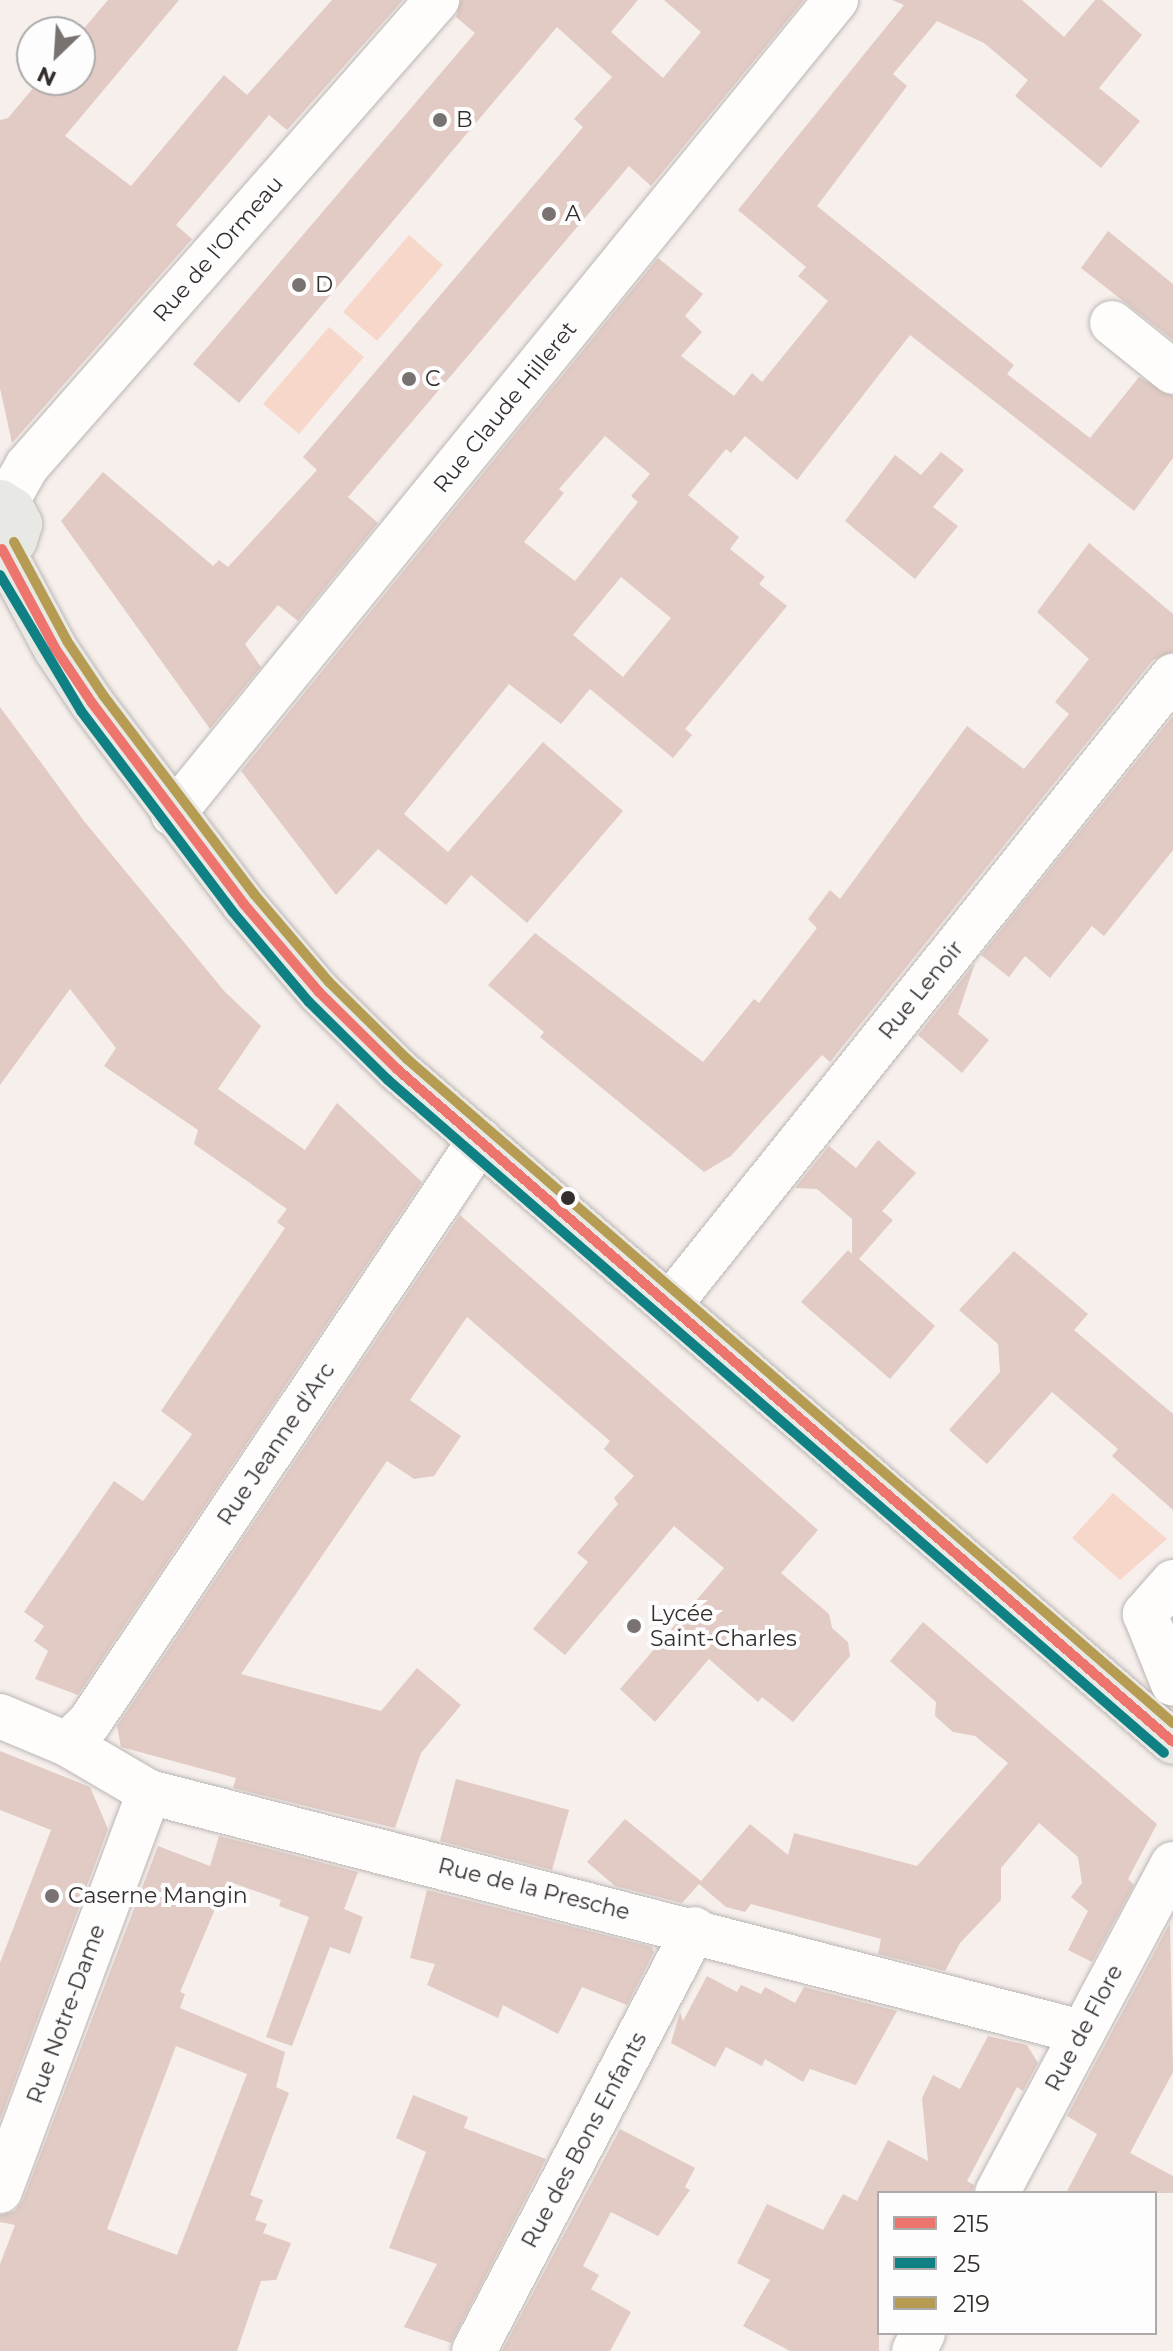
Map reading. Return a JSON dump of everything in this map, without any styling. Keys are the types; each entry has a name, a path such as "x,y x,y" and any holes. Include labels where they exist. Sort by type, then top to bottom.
{"main road":[{"path":"3,503 20,524 15,540 1,550 55,648 173,814 319,992 397,1069 1173,1742"}],"street":[{"name":"Rue de l'Ormeau","path":"3,503 27,466 437,0"},
{"name":"Rue Claude Hilleret","path":"173,814 836,0"},
{"path":"1112,323 1173,372"},
{"name":"Rue Lenoir","path":"670,1304 1173,676"},
{"name":"Rue Jeanne d'Arc","path":"67,1744 89,1723 480,1140"},
{"path":"1159,1598 1173,1684"},
{"name":"Rue de la Presche","path":"0,1716 67,1744 149,1792 695,1929 1081,2032"},
{"name":"Rue Notre-Dame","path":"0,2191 149,1792"},
{"name":"Rue de Flore","path":"998,2191 1173,1864"},
{"name":"Rue des Bons Enfants","path":"474,2351 695,1929"}],"shaded area":[{"path":"409,235 443,265 377,341 343,312"},
{"path":"329,327 364,357 299,434 263,404"},
{"path":"1113,1493 1167,1539 1120,1580 1072,1538"}],"building":[{"path":"108,0 179,0 65,136 131,186 224,75 247,95 332,0 403,0 287,130 269,115 176,225 192,239 12,443 0,388 0,120 8,118 27,96 96,96 94,16"},
{"path":"461,0 638,0 611,32 663,78 701,32 664,0 804,0 651,186 629,166 348,497 378,523 298,621 278,605 245,644 261,667 210,729 61,521 103,472 213,566 219,560 228,567 317,470 303,457 583,127 574,119 612,77 557,27 239,403 193,364 475,33 456,17"},
{"path":"892,0 1022,0 1064,37 1095,0 1102,0 1142,35 1099,88 1140,121 1101,168 1015,96 1028,80 984,43 937,21 893,74 907,86 817,206 1014,365 1007,374 1090,438 1139,377 1173,396 1173,458 1134,511 910,335 797,480 745,436 731,453 726,449 688,495 739,537 730,549 765,577 759,584 787,606 685,729 692,735 673,758 590,689 561,724 509,684 404,814 448,852 543,742 623,811 527,923 471,875 446,905 378,849 336,895 241,771 658,258 703,294 685,316 702,332 681,356 734,396 752,373 762,382 828,301 798,276 806,267 738,210 904,5","holes":["605,436 650,474 631,496 638,502 575,581 524,542 564,493 559,489","621,577 671,618 623,677 573,635"]},
{"path":"1108,231 1173,284 1173,340 1081,268"},
{"path":"941,452 964,470 933,507 958,526 915,579 845,521 895,455 921,475"},
{"path":"1089,543 1173,614 1173,652 1153,660 830,1062 822,1055 731,1156 704,1172 540,1037 544,1032 488,985 535,933 703,1062 754,999 759,1003 817,928 808,919 830,890 840,899 967,726 1024,769 1069,714 1055,702 1089,659 1037,612"},
{"path":"0,707 84,821 225,992 261,1026 218,1089 305,1150 337,1103 422,1182 78,1695 35,1679 48,1651 34,1641 44,1626 24,1612 114,1481 143,1501 192,1434 161,1411 285,1228 277,1222 287,1209 194,1144 198,1130 104,1066 116,1048 70,989 0,1085"},
{"path":"1173,716 1173,850 1104,936 1092,926 1050,978 1025,956 1009,977 981,955"},
{"path":"975,963 958,1014 989,1040 962,1073 918,1035"},
{"path":"878,1140 916,1173 882,1211 893,1220 859,1259 935,1326 890,1379 801,1302 848,1250 852,1254 852,1219 817,1189 795,1188 829,1146 856,1168"},
{"path":"460,1215 818,1530 781,1573 829,1614 832,1628 848,1642 850,1656 793,1722 762,1697 758,1702 709,1659 655,1722 620,1689 724,1568 674,1526 565,1655 533,1629 588,1562 577,1553 618,1504 614,1498 634,1476 604,1449 610,1441 467,1317 410,1400 461,1436 434,1476 414,1479 387,1461 241,1674 381,1711 417,1668 461,1705 421,1753 395,1828 233,1788 236,1778 121,1747 117,1726"},
{"path":"1014,1251 1088,1314 1074,1330 1173,1414 1173,1510 1112,1456 1118,1449 1052,1392 987,1464 949,1430 1000,1372 998,1344 959,1310"},
{"path":"923,1622 1157,1824 1128,1879 1134,1885 1092,1962 1068,1950 1088,1911 1071,1897 1082,1883 1078,1857 1039,1823 1001,1868 1001,1900 960,1943 945,1971 878,1954 881,1939 751,1904 745,1912 726,1907 699,1884 682,1903 615,1886 587,1862 625,1819 701,1881 750,1824 788,1855 794,1833 917,1866 1008,1763 975,1736 953,1732 935,1716 936,1702 890,1661"},
{"name":"Caserne Mangin","path":"0,1751 90,1787 108,1829 0,2120 0,1963 51,1830 0,1810"},
{"path":"456,1779 569,1810 552,1870 440,1841"},
{"path":"219,1836 358,1872 344,1909 363,1917 350,1954 330,1947 292,2046 266,2037 309,1917 279,1906 281,1900 227,1881 180,1992 185,1994 180,2008 285,2052 276,2087 289,2093 250,2195 263,2200 255,2220 267,2224 263,2233 291,2243 276,2280 261,2281 237,2351 0,2351 0,2264 15,2225 0,2222 0,2215 15,2211 23,2200 158,1846 210,1866","holes":["176,2046 247,2074 177,2255 107,2229"]},
{"path":"427,1890 652,1947 654,1952 627,2005 582,1987 558,2034 503,2005 498,2018 427,1985 435,1964 410,1958"},
{"path":"1170,1923 1173,2072 1130,2153 1173,2176 1173,2193 1067,2191 1097,2134 1067,2116"},
{"path":"707,1976 737,1992 741,1985 761,1994 765,1987 795,2003 804,1987 897,2011 856,2085 810,2069 803,2082 765,2059 762,2066 726,2047 715,2067 671,2043 680,2012 683,2021"},
{"path":"988,2036 1027,2045 1038,2063 1023,2091 1017,2087 967,2181 974,2185 972,2191 877,2191 879,2351 790,2351 743,2326 770,2280 737,2263 767,2204 823,2230 843,2194 857,2201 888,2140 928,2161 922,2098 933,2075 960,2089"},
{"path":"413,2095 468,2117 464,2128 546,2159 451,2343 404,2327 437,2264 389,2248 426,2152 396,2138"},
{"path":"620,2129 695,2168 685,2187 690,2190 658,2236 611,2212 583,2266 599,2275 591,2289 631,2312 610,2351 502,2351"}],"transit line":[{"name":"219","path":"14,542 67,641 103,695 254,894 329,982 407,1059 1173,1723"},
{"name":"215","path":"2,549 55,648 92,703 243,903 319,992 397,1069 1173,1742"},
{"name":"25","path":"0,575 81,711 232,911 309,1002 388,1080 1164,1753"}],"place":[{"name":"B","path":"440,120"},
{"name":"A","path":"549,214"},
{"name":"D","path":"299,285"},
{"name":"C","path":"409,379"},
{"name":"Lycée Saint-Charles","path":"634,1626"},
{"name":"Caserne Mangin","path":"52,1896"}]}
